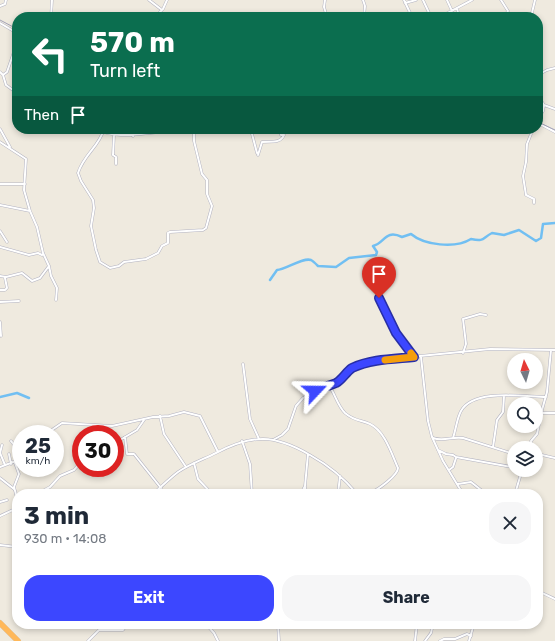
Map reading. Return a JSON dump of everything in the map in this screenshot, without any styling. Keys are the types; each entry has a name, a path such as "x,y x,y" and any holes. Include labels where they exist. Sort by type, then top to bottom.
{"highway":[{"path":"0,624 18,641"}],"street":[{"path":"0,6 5,4 6,0"},
{"path":"51,12 52,0"},
{"path":"149,0 162,10 167,0"},
{"path":"325,0 324,7 326,12"},
{"path":"363,0 365,6 364,12"},
{"path":"410,12 404,1 416,0"},
{"path":"423,0 429,12"},
{"path":"447,0 452,11 472,0"},
{"path":"501,0 507,12"},
{"path":"532,12 535,0"},
{"path":"458,8 458,12"},
{"path":"0,23 12,30"},
{"path":"3,75 6,72 12,56"},
{"path":"543,73 555,68"},
{"path":"0,72 3,75 6,85 12,89"},
{"path":"543,111 544,105 555,109"},
{"path":"543,126 555,132"},
{"path":"1,131 10,148"},
{"path":"101,134 98,143 86,154 78,173 81,181 93,200 94,208 91,226 100,262 110,268 119,266 126,261 142,261 158,253 162,246 168,243 168,233 170,232 203,230 206,228 212,206 207,194 207,180 202,174 194,141 196,134"},
{"path":"116,164 116,158 113,153 114,135 133,136 142,134"},
{"path":"252,134 258,155 262,142 280,141 284,135 281,134"},
{"path":"531,134 527,144 526,162 522,176 526,196 534,199 534,203"},
{"path":"0,142 26,159 27,169 25,184 30,211 36,227 43,255 49,266 51,276 58,288 56,300"},
{"path":"0,184 25,184"},
{"path":"0,205 30,211"},
{"path":"0,231 7,242"},
{"path":"0,247 29,255 38,253 43,255"},
{"path":"0,276 5,278 22,273 32,281 40,278 49,266"},
{"path":"0,290 7,288 5,278"},
{"path":"377,280 379,298 388,314 390,322 396,333 414,357"},
{"path":"0,302 19,301"},
{"path":"463,353 466,344 463,319 480,314 486,315"},
{"path":"0,322 1,336"},
{"path":"273,440 282,435 288,429 294,409 301,400 328,384 336,383 347,371 357,366 380,360 495,349 555,350"},
{"path":"543,407 546,397 551,350"},
{"path":"422,360 424,356"},
{"path":"421,357 432,438 460,489"},
{"path":"243,364 250,419 259,439"},
{"path":"328,384 346,413 360,422 369,424 379,432 388,445 398,468 395,477 377,489"},
{"path":"453,438 460,413 466,405 488,397 517,395 546,397"},
{"path":"493,447 496,436 496,423 503,412 504,396"},
{"path":"59,425 62,423 112,426 184,412 200,416 218,452"},
{"path":"543,413 555,412"},
{"path":"160,416 164,434 186,467"},
{"path":"144,420 137,430 125,437 127,454 134,454 161,488 186,467 194,463 242,441 259,439 273,440 296,446 340,476 352,489"},
{"path":"531,441 537,433"},
{"path":"432,438 440,440 453,438 471,440 507,452"},
{"path":"242,441 250,464 252,489"},
{"path":"2,445 0,453 5,465"},
{"path":"437,449 456,457 507,465"},
{"path":"0,467 11,464 9,454"},
{"path":"305,489 308,454"},
{"path":"543,455 555,458"},
{"path":"449,470 453,467 456,457"},
{"path":"194,463 198,479 207,489"},
{"path":"46,489 62,474 72,471"},
{"path":"337,489 340,476"},
{"path":"0,478 14,489 18,477"},
{"path":"516,489 520,477"},
{"path":"457,484 471,482 480,489"},
{"path":"0,502 7,500"},
{"path":"0,514 12,511"},
{"path":"0,545 12,546"},
{"path":"543,593 555,599"},
{"path":"88,641 99,630 124,629"},
{"path":"210,629 218,641"},
{"path":"278,629 279,641"},
{"path":"415,641 416,629"},
{"path":"425,641 431,629"},
{"path":"469,641 473,629"},
{"path":"440,641 444,639 454,639 467,634 471,636"}],"waterway":[{"path":"270,280 277,270 303,260 311,260 318,266 336,267 349,258 376,255 377,252 373,246 386,237 392,235 402,237 411,234 424,241 448,245 457,244 471,239 481,240 492,233 504,235 519,230 536,241 541,238 543,224 555,223"},
{"path":"0,397 17,393 29,398"}],"railway":[{"path":"0,20 12,26"},
{"path":"543,124 555,130"}],"slow traffic":[{"path":"385,360 414,357 411,353"}],"route":[{"path":"315,391 325,385 336,383 347,371 357,366 380,360 414,357 396,333 379,298"}]}
